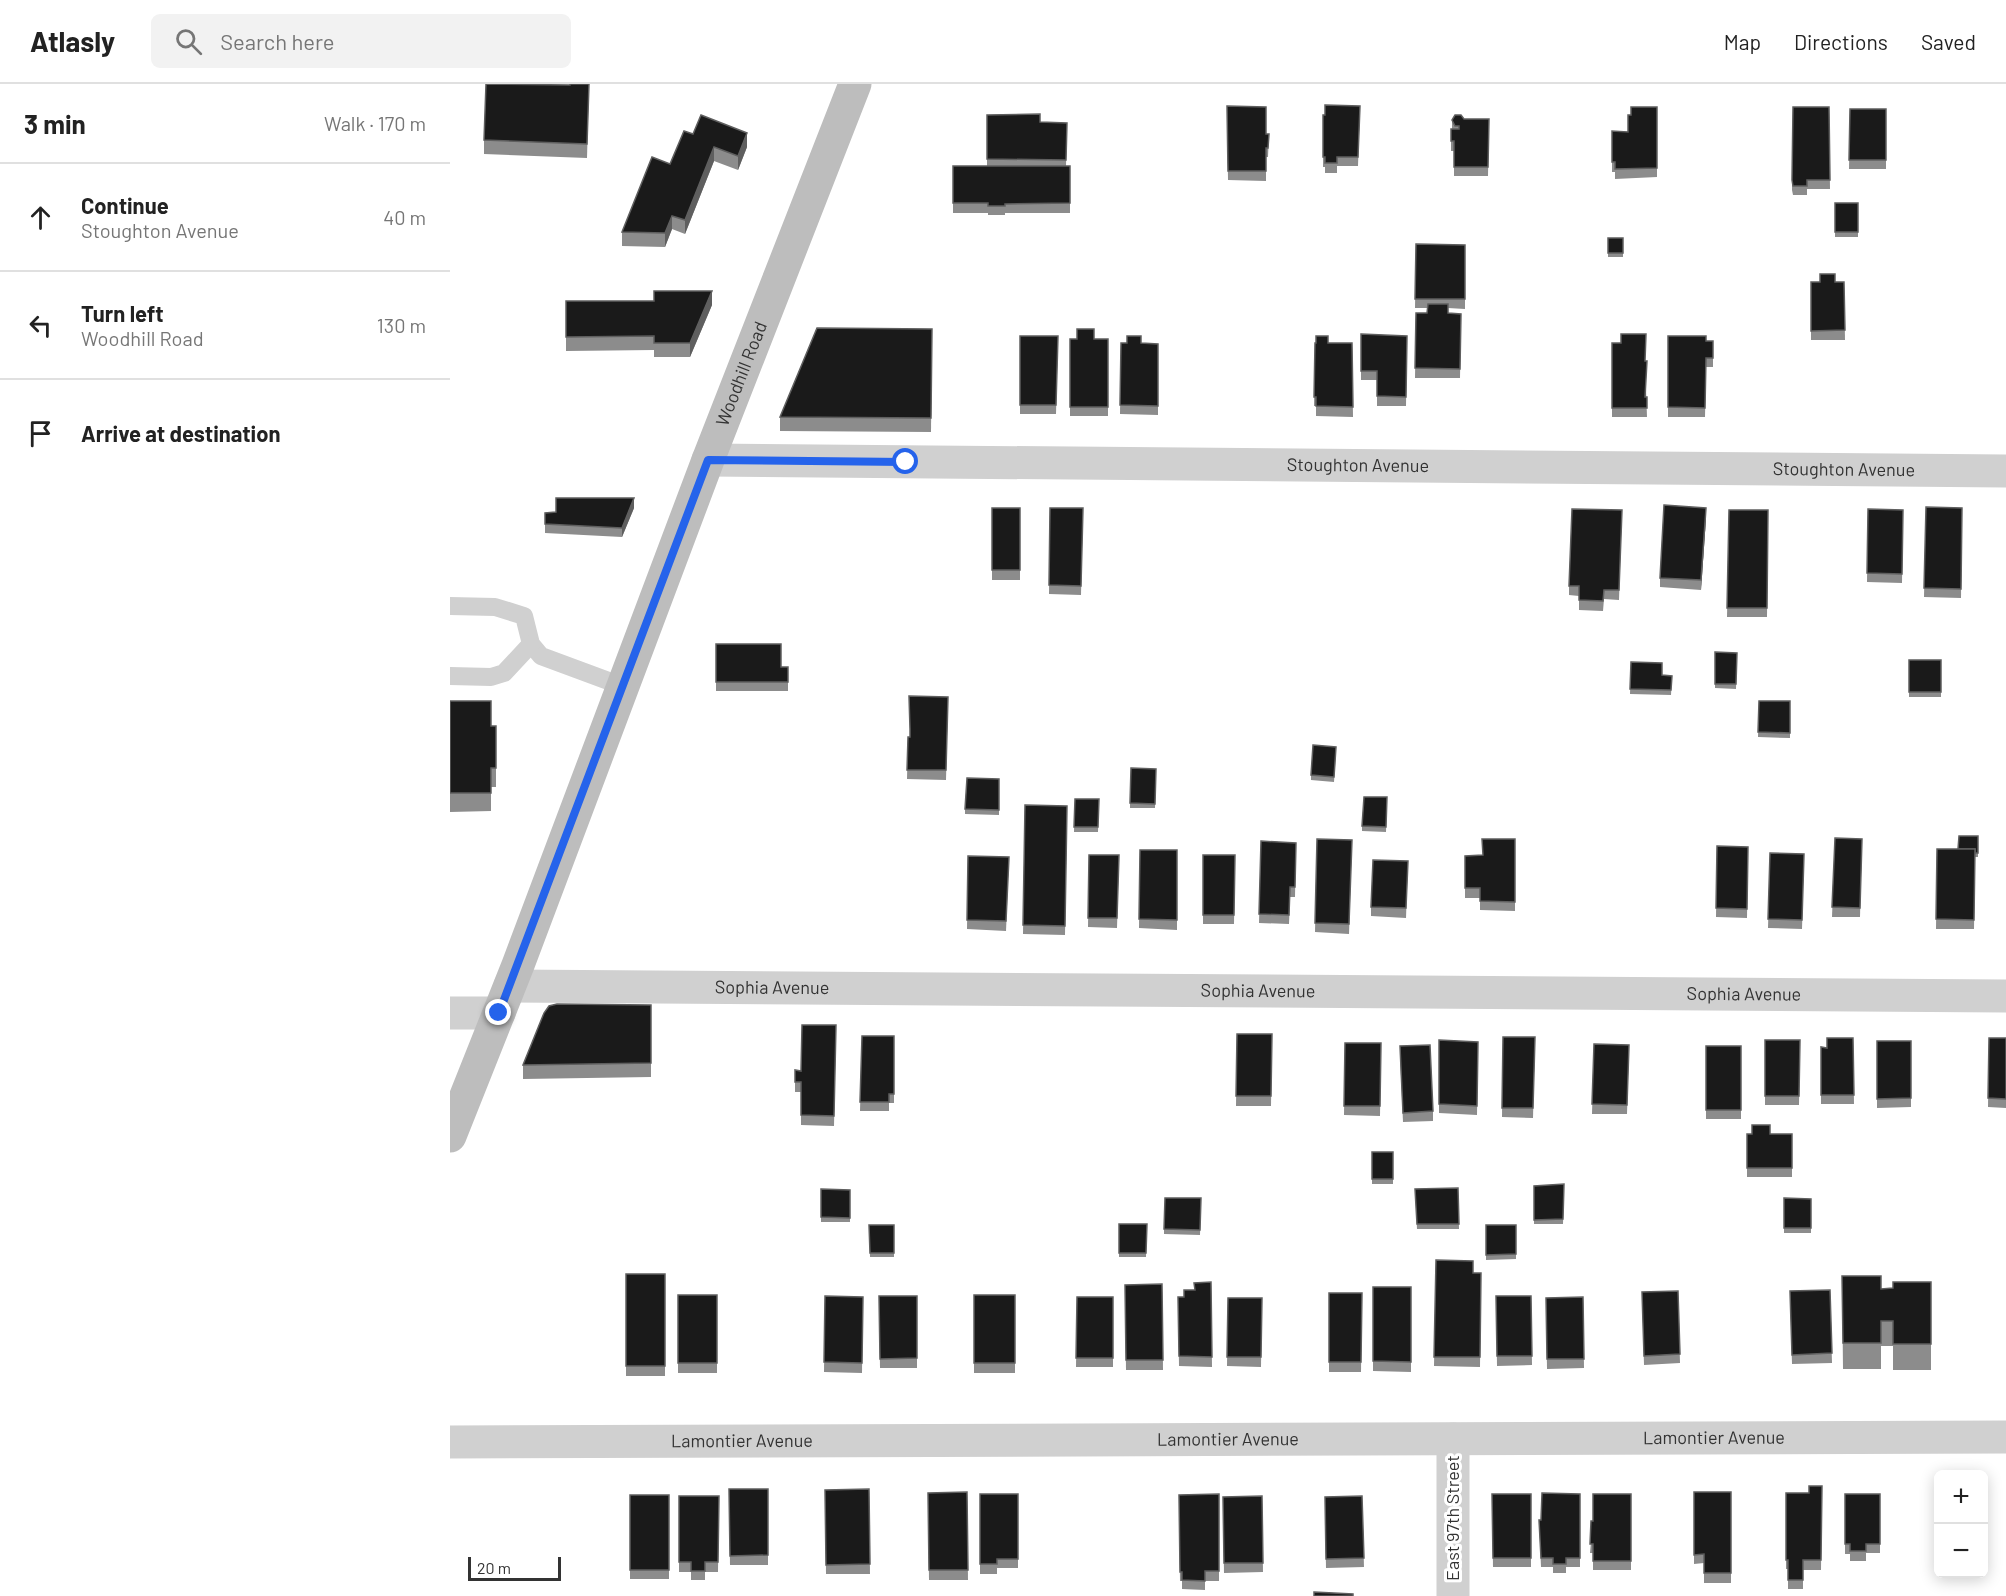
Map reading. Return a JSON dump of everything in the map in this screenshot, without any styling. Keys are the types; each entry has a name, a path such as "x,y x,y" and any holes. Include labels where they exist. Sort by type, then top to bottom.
{"main road":[{"name":"Woodhill Road","path":"450,1136 708,460 855,84"}],"street":[{"name":"Stoughton Avenue","path":"708,460 2006,471"},
{"name":"Sophia Avenue","path":"450,1013 504,999 2006,996"},
{"name":"Lamontier Avenue","path":"450,1442 2006,1437"},
{"name":"East 97th Street","path":"1453,1439 1453,1596"}],"lane":[{"path":"450,606 495,607 524,616 531,644 542,656 622,686"},
{"path":"450,676 491,676 504,673 531,644"}],"building":[{"path":"486,84 589,84 587,144 484,140"},
{"path":"1325,105 1360,106 1358,157 1337,157 1337,163 1325,163 1323,115 1325,115"},
{"path":"1227,106 1266,107 1266,134 1269,134 1268,148 1266,148 1266,171 1228,171"},
{"path":"1631,107 1657,107 1657,168 1615,169 1615,162 1612,162 1612,131 1628,132 1628,115 1631,115"},
{"path":"1793,107 1829,107 1830,180 1807,180 1807,186 1793,186"},
{"path":"1850,109 1886,109 1886,160 1849,160"},
{"path":"1040,114 1040,122 1067,123 1066,160 987,159 987,115"},
{"path":"701,115 747,133 738,156 714,147 685,220 672,216 665,233 622,232 652,157 670,164 684,131 693,134"},
{"path":"1455,115 1461,115 1464,119 1489,119 1488,167 1454,167 1454,141 1451,141 1451,129 1459,129 1459,126 1455,126 1452,120"},
{"path":"953,166 1070,166 1070,203 988,206 988,203 953,203"},
{"path":"1835,203 1858,203 1858,232 1835,232"},
{"path":"1608,238 1623,238 1623,253 1608,253"},
{"path":"1416,244 1465,245 1465,299 1415,299"},
{"path":"1820,274 1835,274 1835,282 1844,282 1845,330 1811,331 1811,282 1820,282"},
{"path":"654,291 712,291 690,343 654,343 654,336 566,337 566,301 654,301"},
{"path":"1428,304 1448,304 1448,313 1461,314 1460,369 1415,368 1416,313 1427,313"},
{"path":"817,328 932,329 931,418 780,417"},
{"path":"1077,329 1094,329 1094,339 1108,339 1108,407 1070,407 1070,339 1077,339"},
{"path":"1361,334 1407,336 1406,397 1377,396 1377,371 1361,371"},
{"path":"1621,334 1646,334 1645,397 1647,397 1647,408 1612,408 1612,343 1621,343"},
{"path":"1020,336 1058,336 1056,405 1020,405"},
{"path":"1127,336 1141,336 1141,343 1158,344 1158,406 1120,405 1121,343 1127,343"},
{"path":"1316,336 1328,336 1328,343 1352,343 1353,407 1316,406 1316,397 1314,397"},
{"path":"1668,336 1706,336 1706,341 1713,341 1713,358 1706,358 1705,408 1668,407"},
{"path":"556,498 634,498 622,528 545,524 545,513 556,512"},
{"path":"1664,505 1706,508 1701,580 1660,578"},
{"path":"1926,507 1962,508 1961,589 1924,588"},
{"path":"992,508 1020,508 1020,570 992,570"},
{"path":"1050,508 1083,508 1081,586 1049,585"},
{"path":"1572,509 1622,510 1619,590 1604,590 1603,601 1579,600 1579,586 1569,586"},
{"path":"1868,509 1903,510 1902,574 1867,573"},
{"path":"1729,510 1768,510 1767,608 1727,608"},
{"path":"716,644 781,644 781,667 788,667 788,682 716,682"},
{"path":"1715,652 1737,653 1736,684 1715,684"},
{"path":"1909,660 1941,660 1941,692 1909,692"},
{"path":"1631,662 1662,663 1662,675 1672,676 1671,690 1630,689"},
{"path":"909,696 948,697 946,770 907,770 908,737 910,737"},
{"path":"450,701 491,701 491,726 496,726 496,768 491,768 491,793 450,793"},
{"path":"1759,701 1790,701 1790,733 1758,732"},
{"path":"1313,745 1336,747 1334,777 1311,775"},
{"path":"1131,768 1156,769 1155,804 1130,803"},
{"path":"967,778 999,779 999,810 965,809"},
{"path":"1364,797 1387,797 1386,827 1362,826"},
{"path":"1075,799 1099,799 1098,827 1074,827"},
{"path":"1025,805 1067,806 1065,926 1023,925"},
{"path":"1959,836 1978,836 1978,853 1975,853 1975,849 1958,849"},
{"path":"1835,838 1862,839 1860,908 1832,907"},
{"path":"1317,839 1352,840 1349,924 1315,923"},
{"path":"1482,839 1515,839 1515,902 1480,901 1480,888 1465,888 1465,856 1483,855"},
{"path":"1261,841 1296,843 1295,887 1290,887 1289,915 1259,914"},
{"path":"1717,846 1748,847 1747,909 1716,908"},
{"path":"1937,849 1975,849 1974,920 1936,919"},
{"path":"1140,850 1177,850 1177,920 1139,919"},
{"path":"1770,853 1804,854 1802,920 1768,919"},
{"path":"1089,855 1119,855 1117,918 1088,918"},
{"path":"1203,855 1235,855 1234,915 1203,915"},
{"path":"968,856 1009,857 1006,921 967,920"},
{"path":"1373,860 1408,861 1406,908 1371,907"},
{"path":"557,1004 651,1005 651,1063 523,1065 544,1013 549,1006"},
{"path":"802,1025 836,1025 834,1116 801,1115 801,1082 795,1082 795,1070 801,1071"},
{"path":"1237,1034 1272,1034 1271,1096 1236,1096"},
{"path":"862,1036 894,1036 894,1094 889,1094 889,1102 860,1102"},
{"path":"1503,1037 1535,1037 1533,1108 1502,1108"},
{"path":"1827,1038 1853,1038 1854,1095 1821,1095 1821,1047 1827,1048"},
{"path":"1989,1038 2006,1038 2006,1099 1988,1098"},
{"path":"1439,1040 1478,1042 1477,1106 1439,1104"},
{"path":"1765,1040 1800,1040 1799,1096 1765,1096"},
{"path":"1877,1041 1911,1041 1911,1098 1877,1099"},
{"path":"1345,1043 1381,1043 1380,1106 1344,1106"},
{"path":"1594,1044 1629,1045 1627,1105 1592,1104"},
{"path":"1430,1045 1433,1111 1403,1113 1400,1046"},
{"path":"1706,1046 1741,1046 1741,1110 1706,1110"},
{"path":"1752,1125 1770,1125 1770,1134 1792,1134 1792,1168 1747,1168 1747,1134 1752,1134"},
{"path":"1372,1152 1393,1152 1393,1179 1372,1179"},
{"path":"1564,1184 1563,1219 1534,1220 1534,1186"},
{"path":"1458,1188 1459,1224 1417,1224 1415,1189"},
{"path":"821,1189 850,1190 850,1218 821,1217"},
{"path":"1165,1198 1201,1198 1200,1230 1164,1229"},
{"path":"1784,1198 1811,1199 1811,1228 1784,1228"},
{"path":"1119,1224 1147,1224 1146,1253 1119,1253"},
{"path":"869,1225 894,1225 894,1253 870,1253"},
{"path":"1486,1225 1516,1225 1516,1254 1486,1255"},
{"path":"1436,1260 1473,1261 1473,1273 1481,1273 1480,1357 1434,1357"},
{"path":"626,1274 665,1274 665,1366 626,1366"},
{"path":"1842,1276 1881,1276 1881,1289 1893,1288 1893,1282 1931,1282 1931,1344 1893,1344 1893,1321 1881,1321 1881,1343 1843,1343"},
{"path":"1211,1282 1212,1357 1179,1356 1178,1297 1184,1297 1184,1290 1195,1290 1194,1283"},
{"path":"1162,1284 1163,1360 1126,1360 1125,1285"},
{"path":"1373,1287 1411,1287 1411,1362 1373,1361"},
{"path":"1830,1290 1832,1353 1792,1355 1790,1291"},
{"path":"1678,1291 1680,1354 1644,1356 1642,1292"},
{"path":"1329,1293 1362,1293 1361,1362 1329,1362"},
{"path":"678,1295 717,1295 717,1363 678,1363"},
{"path":"974,1295 1015,1295 1015,1363 974,1363"},
{"path":"825,1296 863,1297 862,1363 824,1362"},
{"path":"879,1296 917,1296 917,1358 880,1359"},
{"path":"1496,1296 1531,1296 1532,1356 1497,1356"},
{"path":"1077,1297 1113,1297 1113,1358 1076,1358"},
{"path":"1583,1297 1584,1359 1547,1359 1546,1298"},
{"path":"1228,1298 1262,1298 1261,1357 1227,1357"},
{"path":"1809,1486 1822,1486 1821,1560 1803,1560 1803,1580 1788,1580 1786,1493 1809,1493"},
{"path":"729,1489 768,1489 768,1555 730,1556"},
{"path":"869,1489 870,1564 826,1565 825,1490"},
{"path":"967,1492 968,1570 929,1570 928,1493"},
{"path":"1694,1492 1731,1492 1731,1573 1704,1573 1704,1554 1694,1555"},
{"path":"1542,1493 1580,1494 1580,1558 1566,1558 1566,1564 1553,1564 1553,1558 1541,1558 1539,1520 1541,1520"},
{"path":"980,1494 1018,1494 1018,1559 997,1559 997,1564 980,1564"},
{"path":"1219,1494 1219,1571 1205,1571 1205,1581 1182,1580 1179,1495"},
{"path":"1492,1494 1531,1494 1531,1558 1493,1558"},
{"path":"1593,1494 1631,1494 1631,1561 1593,1561 1593,1544 1590,1544"},
{"path":"1845,1494 1880,1494 1880,1544 1866,1544 1866,1551 1850,1551 1850,1544 1845,1544"},
{"path":"630,1495 669,1495 669,1570 630,1570"},
{"path":"679,1496 719,1496 718,1562 705,1562 705,1571 691,1571 691,1562 679,1562"},
{"path":"1262,1496 1263,1563 1224,1563 1223,1497"},
{"path":"1362,1496 1364,1558 1326,1559 1325,1497"},
{"path":"1314,1592 1353,1594 1353,1596 1314,1596"}],"route":[{"path":"499,1013 708,460 906,462"}]}
